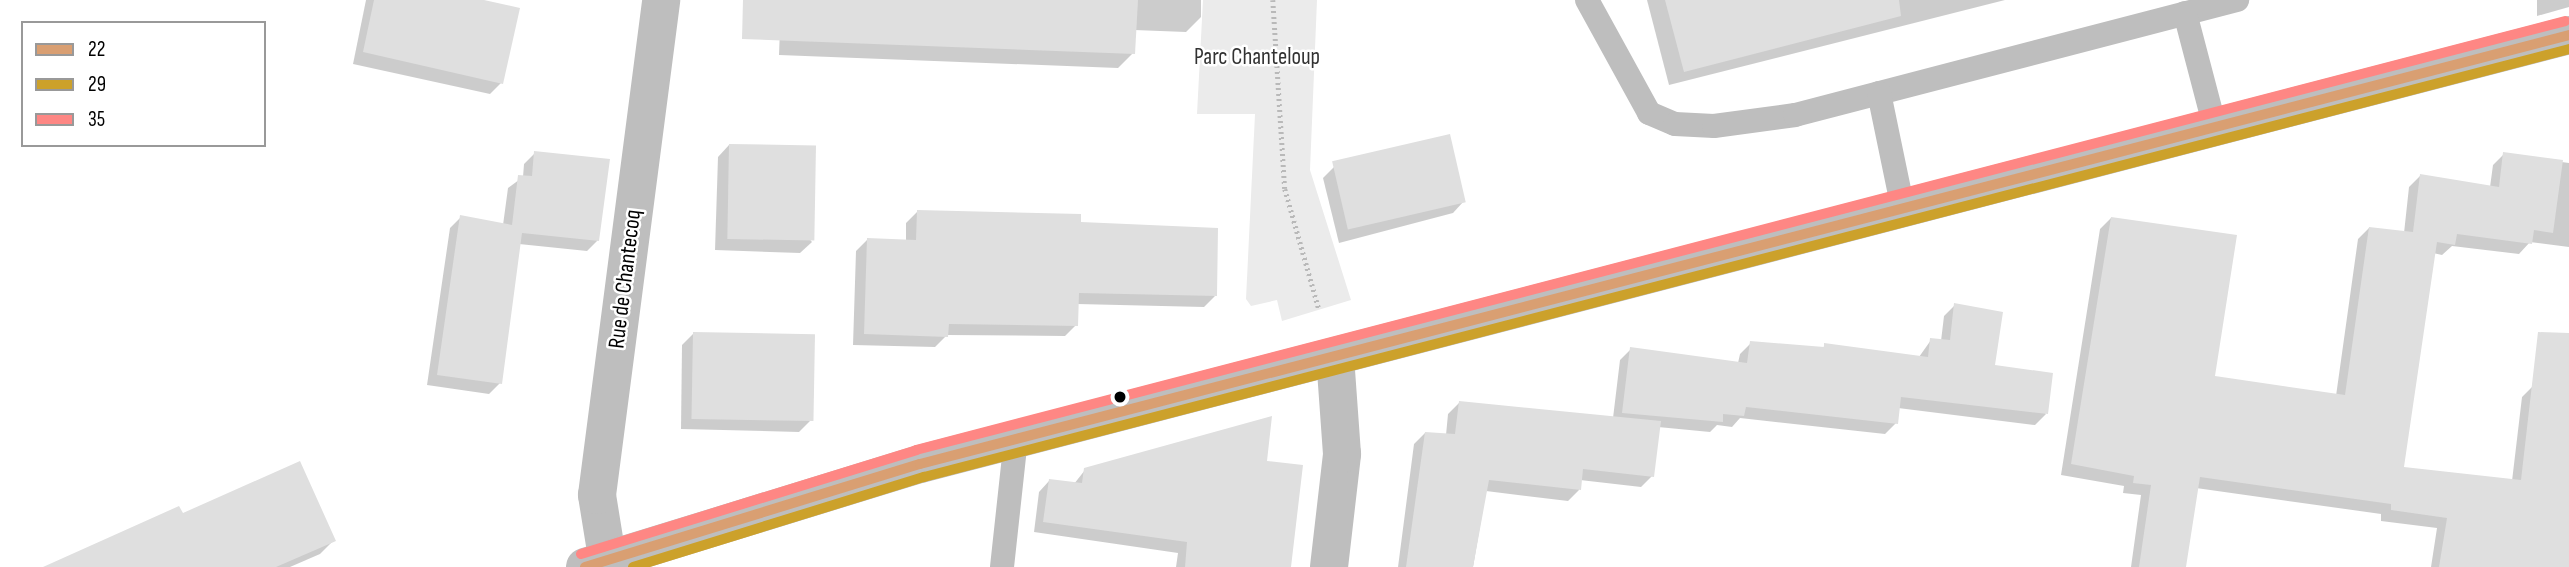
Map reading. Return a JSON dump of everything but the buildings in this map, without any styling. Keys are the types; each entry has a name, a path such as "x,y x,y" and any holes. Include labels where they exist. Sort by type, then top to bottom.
{"street":[{"name":"Rue de Chantecoq","path":"620,559 597,495 661,0"},
{"path":"620,559 1016,439 2569,34"},
{"path":"1329,567 1342,454 1335,356"}],"lane":[{"path":"1587,0 1649,113 1675,124 1713,126 1796,115 2237,0"},
{"path":"2185,13 2215,127"},
{"path":"1879,93 1903,209"},
{"path":"1002,567 1016,439"}],"path":[{"path":"1273,0 1285,189 1335,356"}],"green space":[{"name":"Parc Chanteloup","path":"1203,0 1317,0 1310,170 1351,300 1282,321 1277,300 1251,306 1246,299 1255,114 1197,114"}],"transit line":[{"name":"35","path":"581,554 916,450 2565,21"},
{"name":"22","path":"585,567 920,464 2569,35"},
{"name":"29","path":"633,567 924,477 2569,49"}]}
